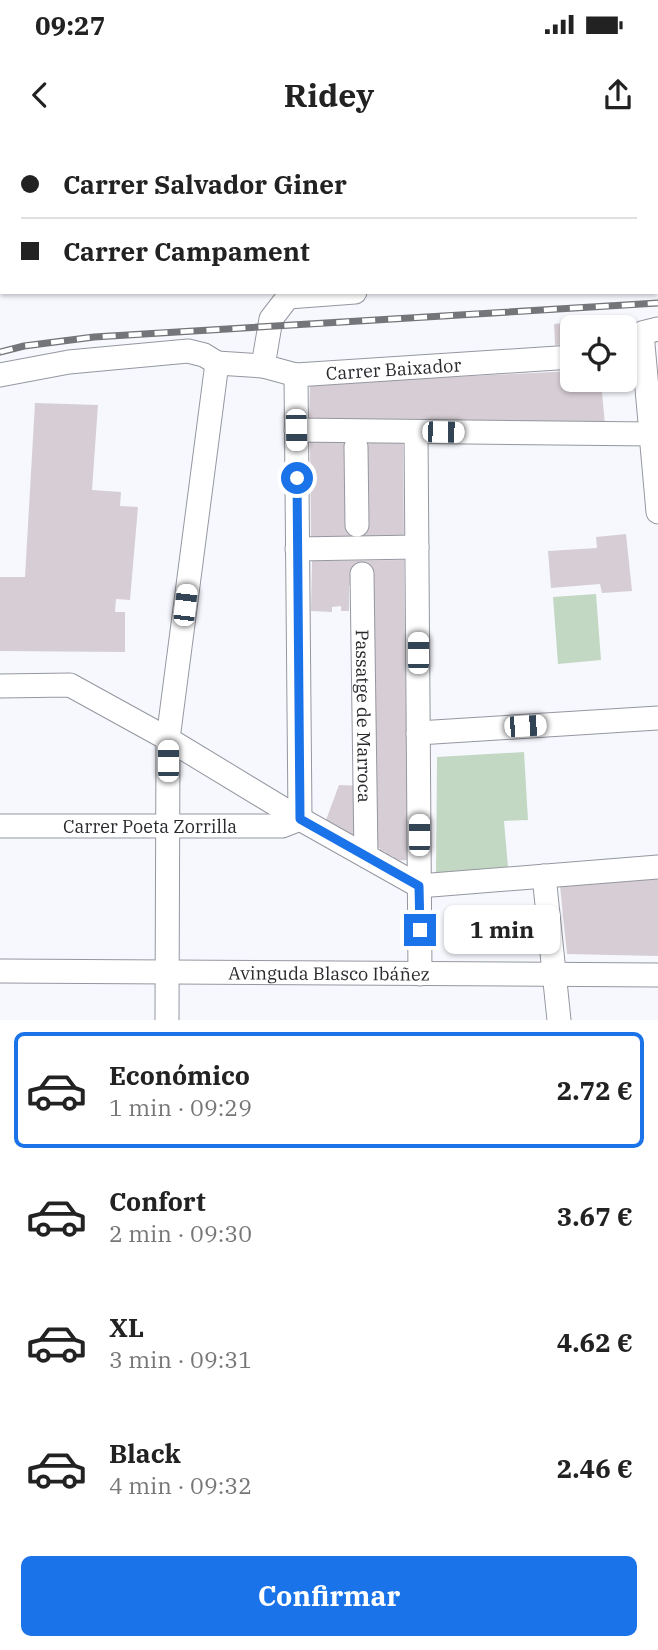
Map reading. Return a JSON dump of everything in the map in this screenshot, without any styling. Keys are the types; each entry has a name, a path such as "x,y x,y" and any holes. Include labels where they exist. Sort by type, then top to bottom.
{"street":[{"path":"263,366 271,319 288,295 310,294"},
{"path":"642,342 658,512"},
{"name":"Carrer Baixador","path":"0,375 69,362 188,351 204,355 217,363 263,366 296,375 560,358"},
{"path":"167,1020 168,739 217,363"},
{"path":"296,375 300,819"},
{"path":"296,430 356,438 416,432 651,434"},
{"path":"416,432 420,974"},
{"name":"Passatge de Marroca","path":"356,438 366,856"},
{"path":"297,549 417,547"},
{"path":"0,686 70,685 168,739 300,819 419,886 658,867"},
{"path":"418,733 658,718"},
{"name":"Carrer Poeta Zorrilla","path":"0,826 282,826 300,819"},
{"path":"544,876 559,1020"},
{"name":"Avinguda Blasco Ibáñez","path":"0,971 658,975"}],"green space":[{"path":"596,594 601,660 558,664 553,597"},
{"path":"524,752 528,820 504,821 508,867 436,873 437,757"}],"building":[{"path":"554,324 560,324 560,345 555,345"},
{"path":"560,372 560,392 602,392 605,425 309,422 310,384"},
{"path":"35,403 98,405 92,490 121,492 120,506 138,507 130,600 116,599 115,612 125,612 125,652 0,651 0,577 25,577"},
{"path":"310,438 403,439 404,538 311,539"},
{"path":"626,534 632,591 602,593 600,584 551,588 548,551 597,548 596,537"},
{"path":"404,560 408,860 393,861 393,856 385,855 386,852 380,851 380,848 371,847 353,585 349,585 349,611 341,611 341,606 332,607 332,612 311,611 312,561"},
{"path":"339,785 362,786 363,843 326,820"},
{"path":"658,878 658,956 567,954 560,886"}],"railway":[{"path":"0,352 24,346 94,337 658,303"}],"route":[{"path":"297,478 300,819 419,886 420,930"}]}
